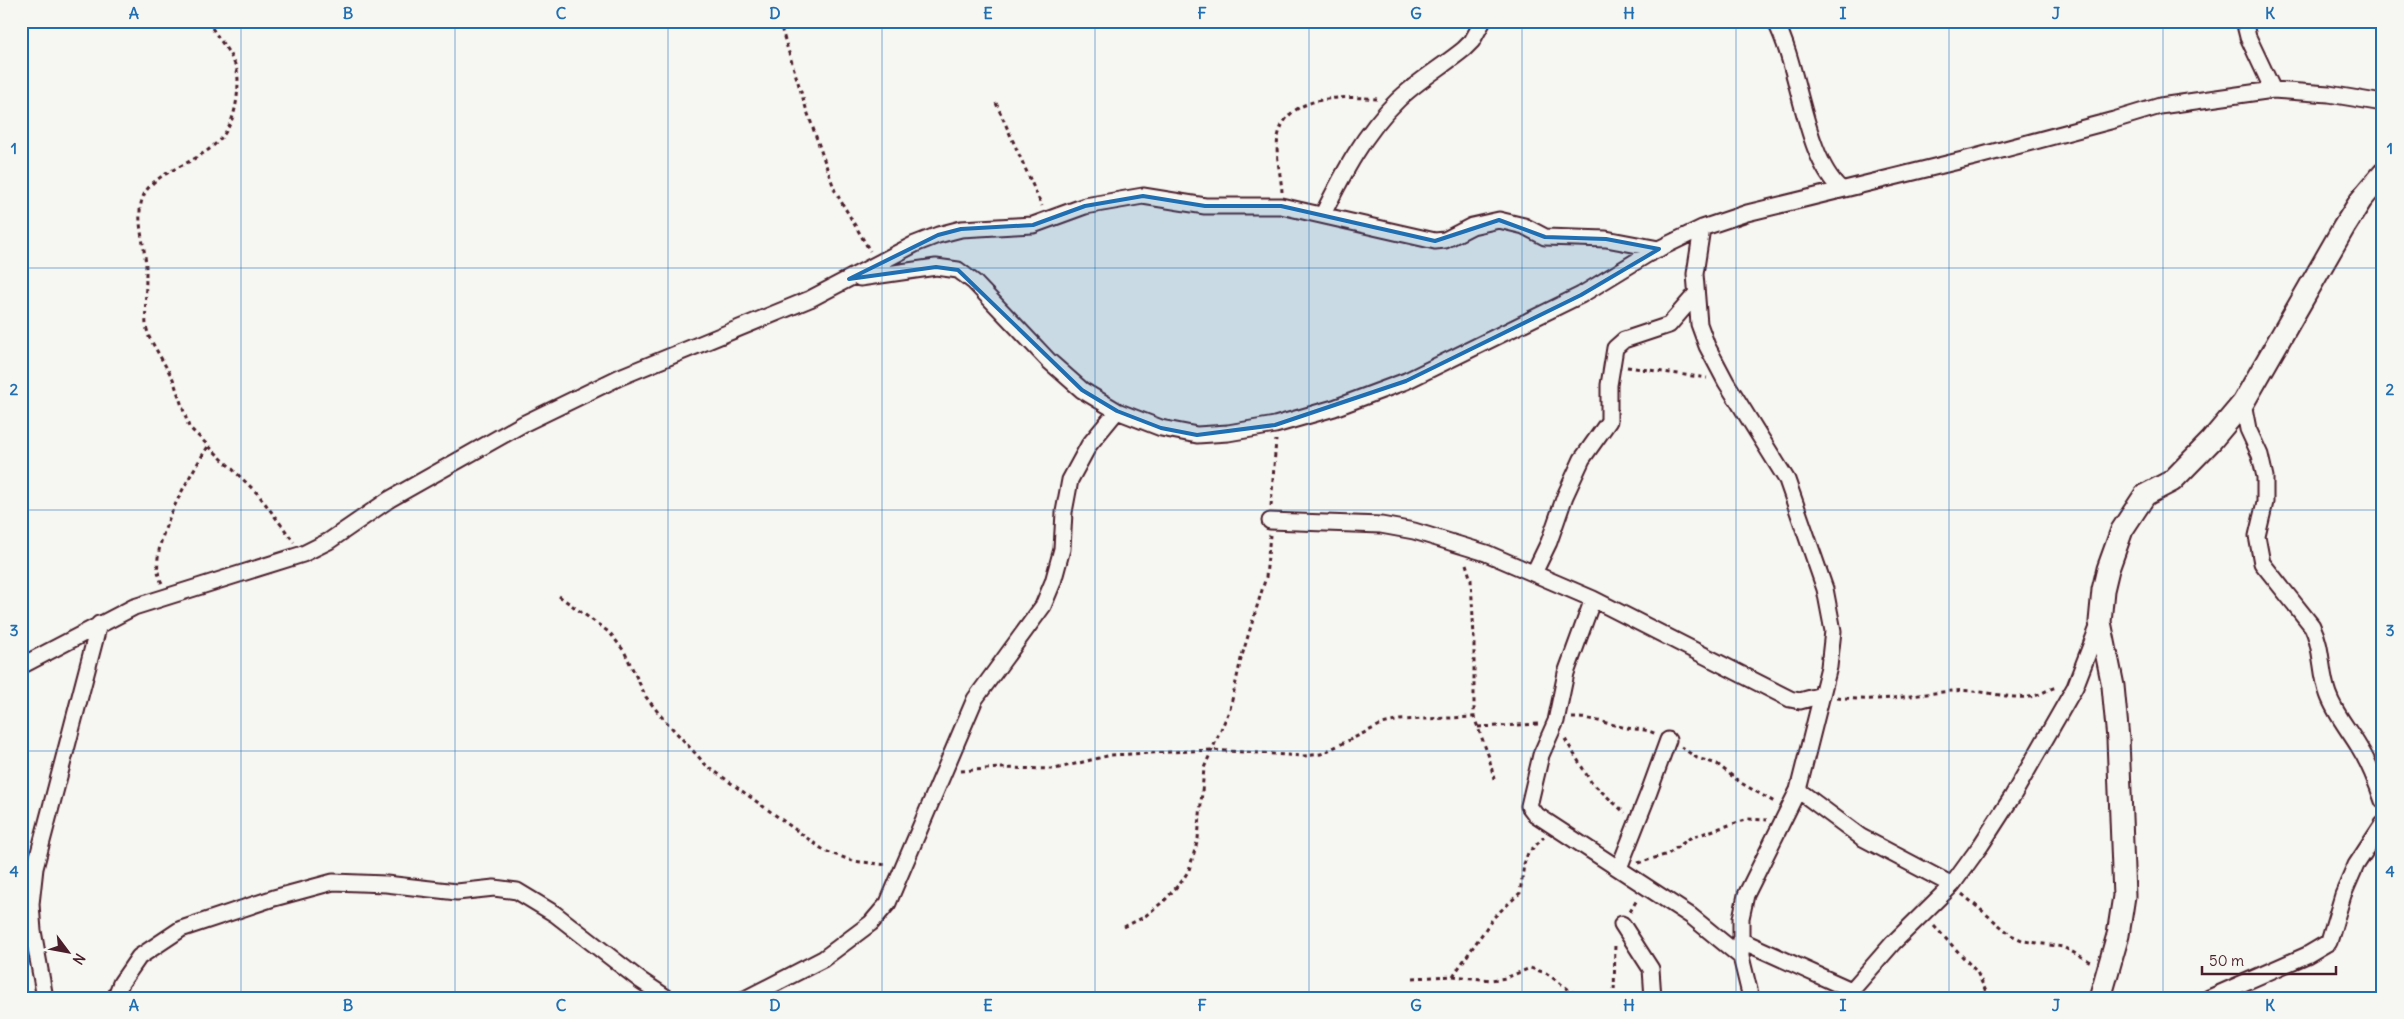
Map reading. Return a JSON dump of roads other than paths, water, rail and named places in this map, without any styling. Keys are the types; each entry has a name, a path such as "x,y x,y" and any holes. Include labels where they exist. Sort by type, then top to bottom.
{"street":[{"path":"1323,214 1357,151 1379,120 1397,100 1472,42 1483,21"},
{"path":"1775,21 1791,58 1800,97 1823,169 1830,180 1840,189"},
{"path":"2244,21 2248,37 2273,90"},
{"path":"849,279 936,267 958,270 974,282 1049,361 1082,390 1117,411 1161,428 1197,434 1228,433 1275,425 1334,408 1406,381 1581,295 1659,249 1702,228 1747,213 1840,189 1976,158 2160,106 2273,90 2330,94 2383,103"},
{"path":"1740,940 1848,994 1893,943 1924,915 1952,885 2012,797 2075,687 2100,622 2103,590 2122,530 2145,495 2172,481 2211,441 2243,402 2344,227 2361,200 2383,174"},
{"path":"21,666 134,607 303,554 329,541 390,499 522,424 620,377 810,298 938,235 961,229 1015,228 1048,221 1085,206 1143,196 1205,206 1281,206 1323,214 1413,238 1435,241 1445,240 1472,226 1499,220 1524,226 1545,236 1606,239 1659,249"},
{"path":"1702,228 1696,257 1695,295 1700,324 1707,346 1726,382 1787,480 1825,588 1832,632 1829,667 1798,790 1746,896 1741,918 1740,940 1742,957 1752,998"},
{"path":"1534,573 1549,542 1565,496 1582,459 1609,421 1611,364 1615,348 1619,343 1669,325 1695,295"},
{"path":"2243,402 2248,429 2260,455 2265,477 2265,502 2257,536 2262,563 2312,626 2318,637 2323,678 2328,696 2360,749 2383,801"},
{"path":"747,998 823,958 871,924 888,903 974,699 1043,606 1053,582 1062,549 1064,512 1070,480 1089,445 1117,411"},
{"path":"1270,521 1381,525 1459,544 1534,573 1593,599 1790,699 1800,702 1822,695"},
{"path":"1593,599 1566,673 1559,727 1541,756 1529,806 1536,814 1691,916 1742,957"},
{"path":"2100,622 2113,686 2118,739 2124,896 2118,935 2100,998"},
{"path":"45,998 33,931 31,904 36,868 99,624"},
{"path":"1619,868 1668,740"},
{"path":"1798,790 1861,836 1952,885"},
{"path":"2209,998 2307,954 2329,942 2333,935 2343,895 2356,864 2383,824"},
{"path":"115,998 121,983 139,957 181,928 274,898 333,882 386,884 457,892 494,888 517,891 555,914 640,980 667,998"},
{"path":"1622,924 1651,969 1653,998"}]}
